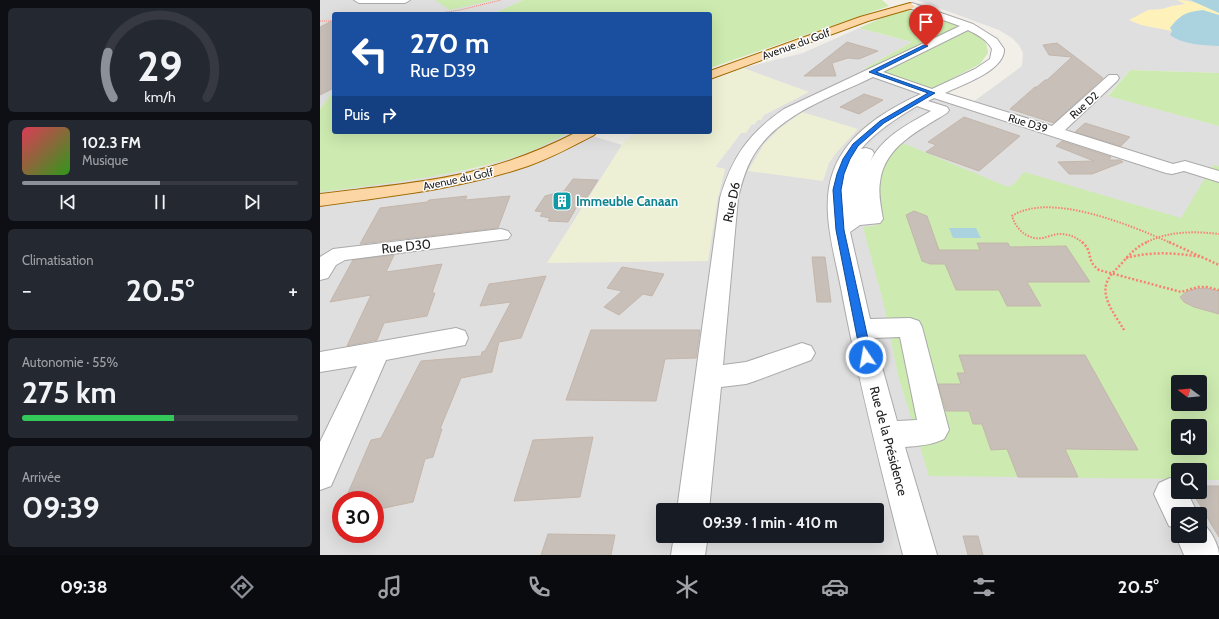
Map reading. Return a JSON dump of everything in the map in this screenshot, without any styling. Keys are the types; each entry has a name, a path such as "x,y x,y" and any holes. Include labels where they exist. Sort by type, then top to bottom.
{"main road":[{"name":"Avenue du Golf","path":"712,74 907,3"},
{"name":"Avenue du Golf","path":"320,200 428,186 474,178 524,163 564,146 585,134"}],"street":[{"path":"359,0 405,0"},
{"name":"Rue de la Présidence","path":"907,3 969,26 985,34 998,48 996,60 984,69 927,100 882,122 869,132 855,145 846,159 840,174 837,190 848,225 860,329 866,357 920,555"},
{"name":"Rue D6","path":"695,503 729,198 740,165 754,142 770,126 789,112 969,26"},
{"name":"Rue D39","path":"871,72 927,100 1055,131 1172,169 1185,166 1219,177"},
{"name":"Rue D2","path":"1055,131 1113,78"},
{"path":"848,225 873,219 871,181 877,163 883,152 895,140 942,110 927,100"},
{"name":"Rue D30","path":"320,273 329,260 334,256 346,252 501,235"},
{"path":"860,329 910,327 934,430 929,432 887,435"},
{"path":"320,362 456,338"},
{"path":"708,378 746,373 802,352"},
{"path":"320,475 376,353"},
{"path":"688,555 689,543"},
{"path":"1197,543 1203,555"}],"path":[{"path":"448,12 500,0"},
{"path":"320,20 332,21"},
{"path":"1219,265 1206,258 1104,218 1073,210 1048,207 1031,208 1012,216 1014,223 1020,231 1030,236 1040,238 1062,234 1073,236 1081,240 1089,248 1089,260 1092,265 1099,270 1181,292 1198,287 1207,287 1219,290"},
{"path":"1124,330 1112,309 1105,290 1111,274 1125,259 1138,247 1157,238 1187,233 1219,234"},
{"path":"1125,259 1135,255 1165,252 1206,258"}],"shaded area":[{"path":"320,0 523,0 497,12 332,12 332,93 320,109"},
{"path":"917,0 1190,0 1219,13 1219,15 1215,14 1170,28 1189,43 1219,46 1219,73 1130,70 1108,95 1219,126 1219,555 320,555 320,192 421,178 478,168 527,152 566,134 586,134 622,145 548,263 718,197 725,169 715,167 741,133 764,115 808,92 743,68 803,53 859,28 912,42 865,68 973,102 1022,66 1023,53 1019,45 1012,38 999,30"},
{"path":"934,101 952,107 911,132 887,153 876,181 877,225 863,227 850,219 857,160 865,148 879,135"}],"green space":[{"path":"435,0 494,0 450,10"},
{"path":"523,0 882,0 889,6 712,67 712,12 497,12"},
{"path":"907,10 968,29 983,39 987,46 988,53 980,64 932,89 865,68 912,42 859,28 893,13"},
{"path":"743,68 809,92 764,115 761,120 758,120 754,125 752,124 746,133 741,133 715,167 725,169 718,197 708,261 547,263 622,145 633,134 712,134 712,80"},
{"path":"1130,70 1219,73 1219,126 1108,96"},
{"path":"332,93 332,134 566,134 526,153 476,168 424,178 320,192 320,109"},
{"path":"802,112 858,129 829,163 823,181 748,171 764,144 779,129"},
{"path":"898,141 1008,187 1014,184 1024,172 1181,218 1213,165 1219,166 1219,480 1207,480 1207,463 1171,463 1171,479 929,476 898,375 884,305 863,227 877,225 876,181 881,164"}],"sand":[{"path":"1177,0 1199,4 1219,13 1219,15 1215,14 1170,27 1172,31 1141,25 1129,20 1148,10 1162,9 1185,4"}],"water":[{"path":"1190,0 1219,0 1219,13"},
{"path":"1203,10 1219,15 1219,46 1187,43 1170,35 1172,31 1170,28 1184,14"},
{"path":"949,228 976,228 981,238 953,238"}],"building":[{"path":"332,21 332,89 320,95 320,27"},
{"path":"847,42 878,51 859,59 848,58 832,63 836,76 804,76"},
{"path":"1057,43 1103,78 1054,123 1010,109 1035,87 1047,80 1072,57 1049,55 1043,45"},
{"path":"864,94 883,100 859,114 840,107"},
{"path":"964,117 1020,136 979,171 926,152 936,145 928,142"},
{"path":"1085,123 1130,137 1121,146 1075,132"},
{"path":"1062,141 1111,157 1109,160 1120,160 1123,162 1092,174 1069,174 1058,162 1094,161 1056,146"},
{"name":"Immeuble Canaan","path":"573,179 598,180 586,199 579,203 568,222 548,221 550,218 540,216 543,212 535,211 545,196 564,191"},
{"path":"467,196 465,200 510,196 498,228 360,244 380,208 427,202 429,200"},
{"path":"914,211 927,216 939,250 980,250 977,243 1008,243 1010,247 1066,246 1090,282 1027,282 1041,306 1007,306 999,290 956,290 945,264 930,264 922,261 906,215"},
{"path":"394,255 386,272 442,264 432,293 435,293 427,316 384,323 377,340 347,346 371,295 330,302 353,260"},
{"path":"812,257 825,257 831,302 817,302"},
{"path":"622,267 664,274 652,296 643,294 619,315 604,307 622,291 607,288"},
{"path":"546,276 521,338 499,342 492,372 461,378 440,429 442,429 433,457 425,459 413,502 384,508 384,491 349,491 371,440 381,438 421,361 481,356 482,352 485,351 511,302 480,306 489,284"},
{"path":"1206,288 1219,291 1219,314 1194,307 1184,302 1180,297 1186,292 1194,289"},
{"path":"591,330 700,330 696,358 665,359 656,401 566,400"},
{"path":"959,355 1085,355 1138,450 1065,449 1078,477 1018,477 1007,449 991,450 982,424 973,424 969,411 946,411 938,384 961,384 957,373 965,373"},
{"path":"593,437 580,497 514,501 533,440"},
{"path":"1207,486 1219,486 1219,537 1207,517 1207,507 1201,507 1196,499 1207,499"},
{"path":"548,534 615,535 611,555 541,555"},
{"path":"963,536 978,536 983,555 968,555"}],"place":[{"name":"Immeuble Canaan","path":"562,201"}],"route":[{"path":"866,357 840,230 837,206 837,190 840,174 846,159 855,145 869,132 882,122 932,93 871,72 926,46"}]}
